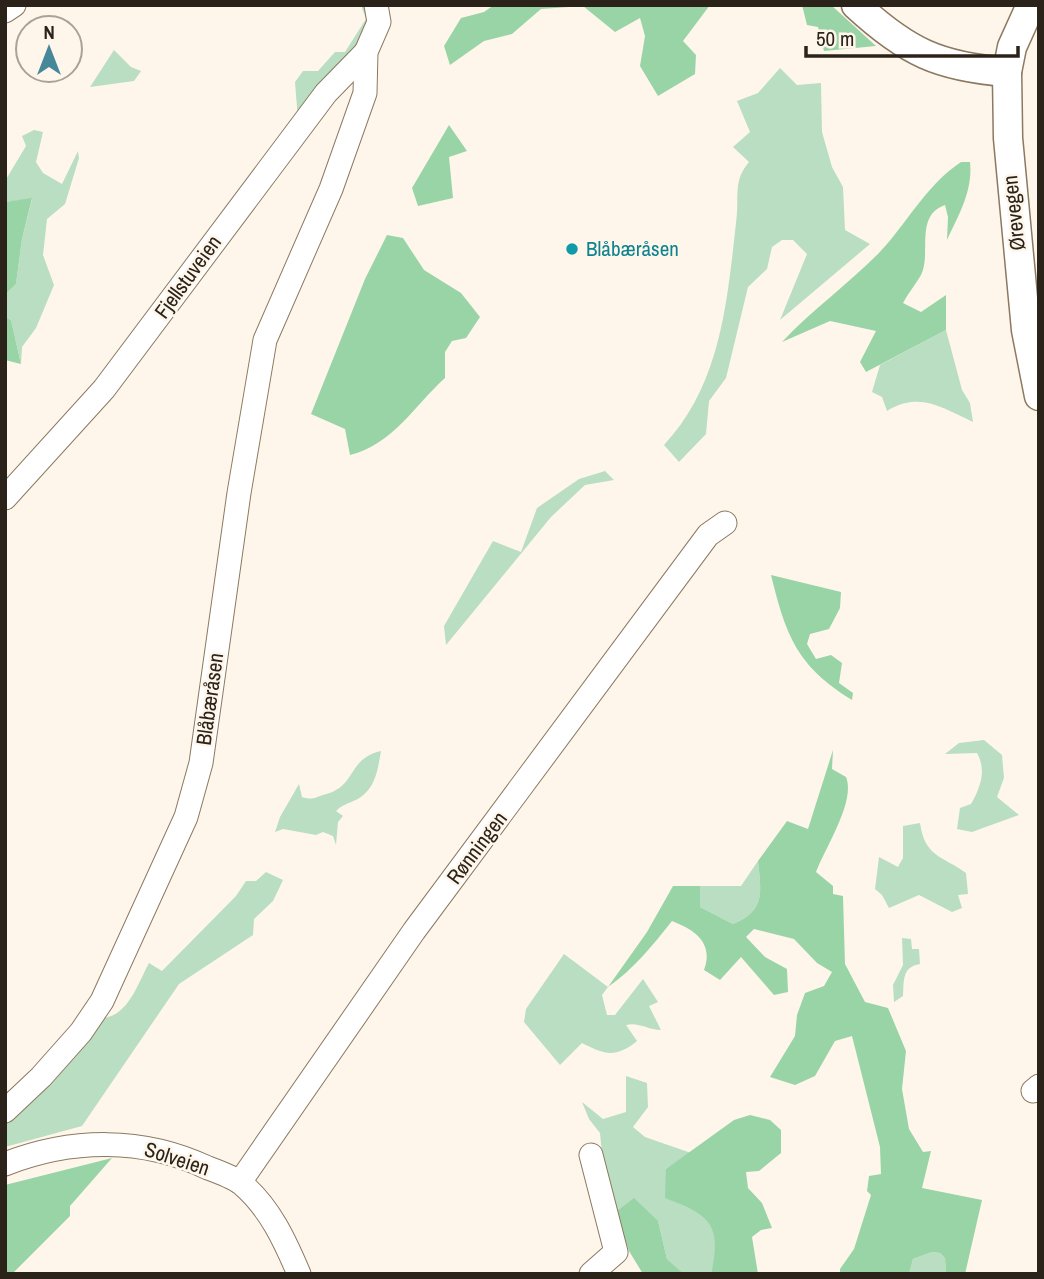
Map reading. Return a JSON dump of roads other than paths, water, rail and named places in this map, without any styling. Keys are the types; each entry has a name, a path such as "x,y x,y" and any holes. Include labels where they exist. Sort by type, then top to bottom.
{"street":[{"path":"5,11 13,5"},
{"name":"Blåbæråsen","path":"5,1111 41,1077 81,1032 102,1000 186,817 201,763 239,493 265,340 331,189 365,93 366,52 379,22 376,5"},
{"path":"856,5 895,37 929,58 968,69 1007,72"},
{"name":"Ørevegen","path":"1031,5 1012,47 1007,72 1009,164 1026,330 1039,396"},
{"name":"Fjellstuveien","path":"5,498 104,389 326,93 366,52"},
{"name":"Rønningen","path":"240,1182 414,931 708,535 725,523"},
{"name":"Solveien","path":"5,1164 61,1147 121,1144 153,1148 185,1157 240,1182 266,1210 283,1237 299,1274"},
{"path":"591,1155 615,1252 591,1274"}],"place":[{"name":"Blåbæråsen","path":"572,249"}]}
